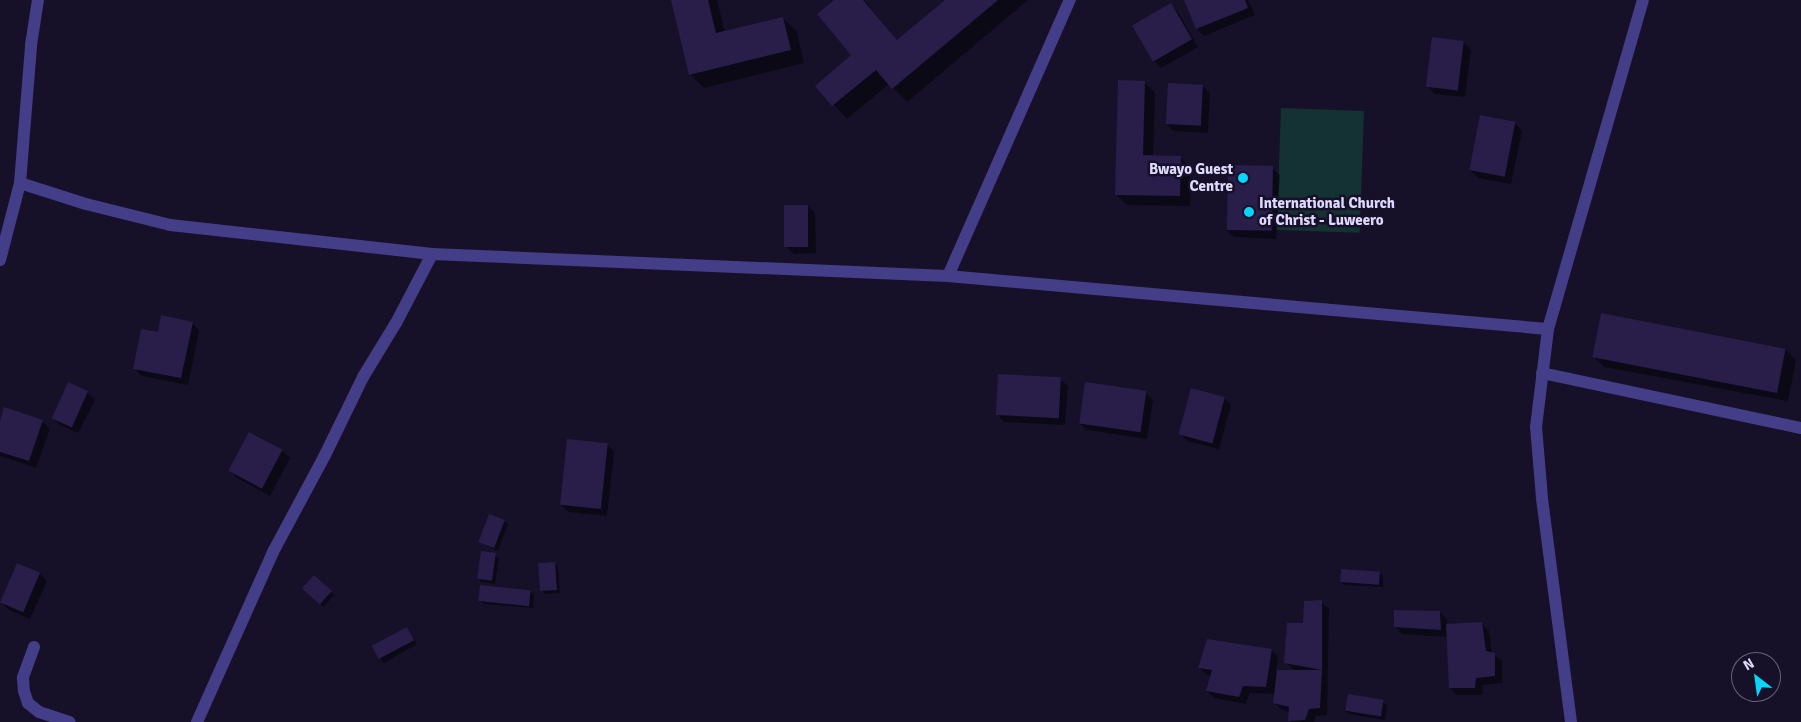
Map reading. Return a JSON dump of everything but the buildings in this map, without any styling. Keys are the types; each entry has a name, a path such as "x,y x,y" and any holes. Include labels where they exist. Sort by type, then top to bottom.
{"street":[{"path":"0,260 20,183 31,54 38,0"},
{"path":"948,276 1070,0"},
{"path":"1571,722 1542,498 1536,427 1548,329 1643,0"},
{"path":"20,183 86,204 170,225 432,254 948,276 1548,329"},
{"path":"197,722 273,552 325,455 363,377 396,323 432,254"},
{"path":"1542,373 1801,428"},
{"path":"34,647 23,678 24,691 28,703 39,712 69,722"}],"green space":[{"path":"1281,108 1364,111 1360,233 1277,230"}],"place":[{"name":"Bwayo Guest Centre","path":"1243,178"},
{"name":"International Church of Christ - Luweero","path":"1249,212"}]}
